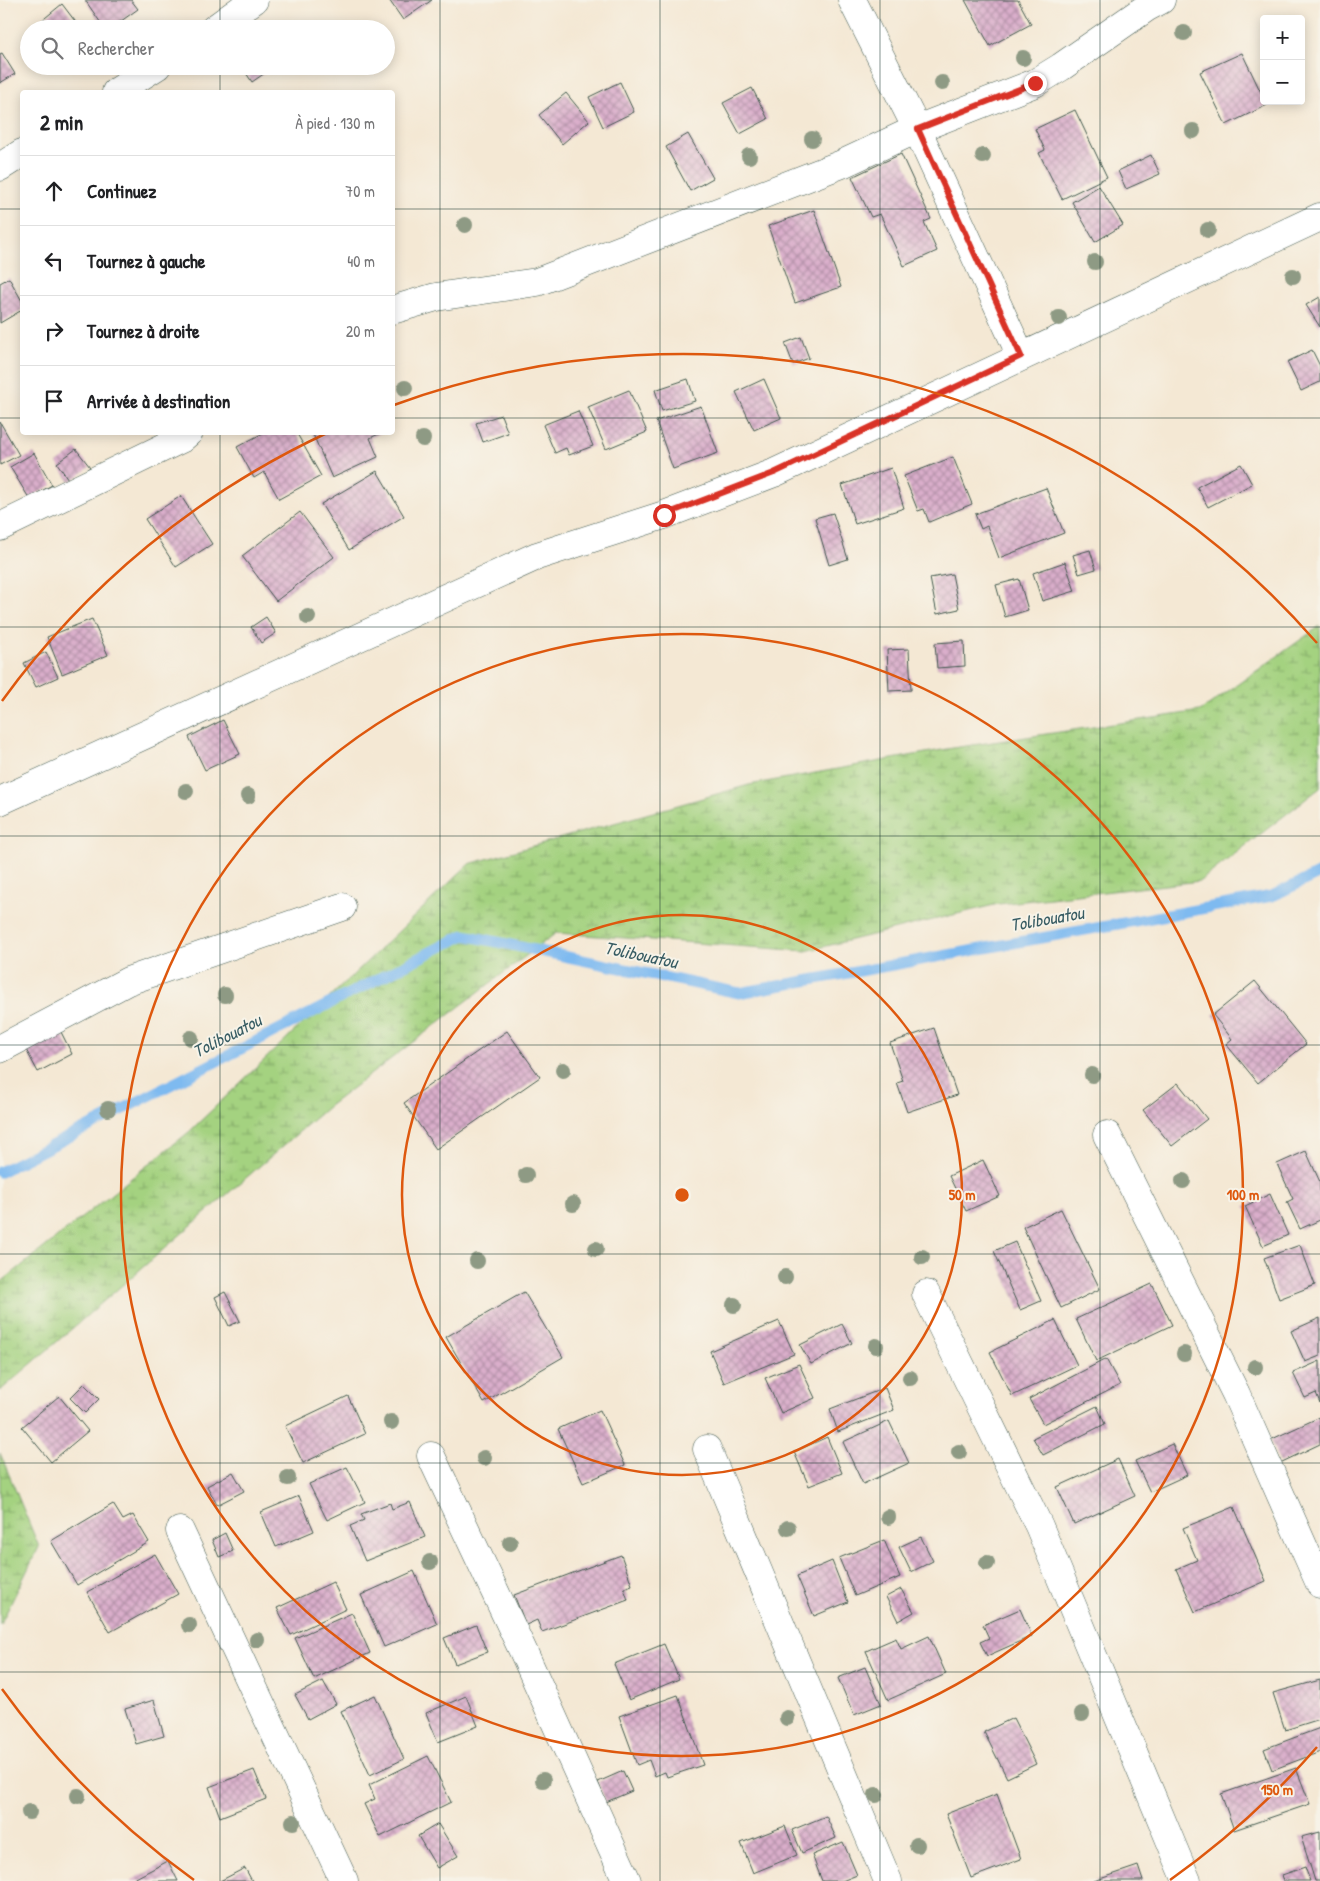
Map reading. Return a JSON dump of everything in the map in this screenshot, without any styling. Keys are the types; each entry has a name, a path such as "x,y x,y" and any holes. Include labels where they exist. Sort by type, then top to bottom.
{"street":[{"path":"226,20 254,0"},
{"path":"852,0 918,129 1021,356"},
{"path":"395,309 436,297 537,282 842,164 918,129 1035,83 1146,8 1161,0"},
{"path":"119,90 143,75"},
{"path":"0,167 20,154"},
{"path":"0,800 537,556 664,515 774,473 1320,217"},
{"path":"0,527 186,435"},
{"path":"0,1049 128,980 342,907"},
{"path":"1107,1136 1236,1394 1320,1584"},
{"path":"926,1294 1040,1526 1187,1881"},
{"path":"707,1449 888,1881"},
{"path":"431,1456 524,1653 626,1881"},
{"path":"180,1531 344,1881"}],"green space":[{"path":"1320,626 1320,788 1200,881 998,904 806,951 556,933 329,1106 0,1391 0,1283 189,1132 469,864 749,785 953,748 1200,711"},
{"path":"0,1453 39,1547 0,1625"}],"building":[{"path":"85,0 131,0 138,9 123,20 99,20"},
{"path":"389,0 432,0 403,20"},
{"path":"965,0 1018,0 1031,24 990,46"},
{"path":"62,4 74,20 43,20"},
{"path":"2,53 15,74 0,83 0,54"},
{"path":"1242,53 1260,90 1260,105 1267,105 1226,125 1200,72"},
{"path":"247,75 262,75 252,82"},
{"path":"620,82 634,112 603,127 589,97"},
{"path":"752,88 768,119 740,134 723,103"},
{"path":"566,93 589,121 562,144 539,115"},
{"path":"1075,110 1107,177 1062,199 1039,153 1045,150 1035,129"},
{"path":"688,134 713,178 690,191 666,147"},
{"path":"901,154 931,219 924,222 937,251 904,266 880,214 871,217 852,177"},
{"path":"1151,155 1160,174 1126,189 1118,171"},
{"path":"1099,186 1123,225 1095,242 1072,202"},
{"path":"814,210 841,287 795,303 768,226"},
{"path":"9,278 20,297 20,311 0,323 0,283"},
{"path":"1320,297 1320,327 1306,305"},
{"path":"801,337 809,358 793,364 785,343"},
{"path":"1312,350 1320,366 1320,382 1301,391 1287,362"},
{"path":"688,379 695,401 662,411 655,390"},
{"path":"764,379 781,418 754,430 736,392"},
{"path":"629,390 647,432 606,449 588,407"},
{"path":"701,406 718,453 673,469 656,421"},
{"path":"578,411 593,446 569,455 566,448 555,453 543,425"},
{"path":"501,415 508,433 483,442 476,423"},
{"path":"0,422 19,455 0,465"},
{"path":"259,435 298,435 321,476 279,499 264,472 254,478 237,447"},
{"path":"313,435 376,435 370,438 378,457 332,478"},
{"path":"76,449 90,467 70,482 57,463"},
{"path":"34,453 52,485 29,498 10,467"},
{"path":"953,457 972,504 929,522 924,509 918,511 904,476"},
{"path":"1241,464 1252,484 1208,507 1197,487"},
{"path":"891,468 904,508 855,524 842,485"},
{"path":"377,471 404,516 349,550 321,504"},
{"path":"1046,488 1064,533 999,558 987,526 981,529 975,514"},
{"path":"181,496 212,544 176,567 145,519"},
{"path":"300,512 334,557 276,601 242,556"},
{"path":"833,513 848,559 829,565 815,518"},
{"path":"1090,550 1096,569 1079,574 1073,555"},
{"path":"1065,562 1075,591 1042,601 1033,573"},
{"path":"952,574 959,609 937,614 930,578"},
{"path":"1019,579 1028,610 1005,617 996,585"},
{"path":"266,617 276,633 261,643 251,627"},
{"path":"92,619 108,655 62,674 47,637"},
{"path":"964,641 965,666 937,668 935,643"},
{"path":"909,649 911,690 889,691 887,650"},
{"path":"46,652 58,677 36,687 24,663"},
{"path":"223,720 240,754 205,770 189,737"},
{"path":"1255,981 1306,1044 1258,1083 1226,1044 1232,1039 1213,1015"},
{"path":"59,1028 72,1054 38,1072 24,1046"},
{"path":"934,1028 957,1095 907,1112 897,1083 903,1081 890,1043"},
{"path":"507,1031 540,1077 436,1149 404,1103"},
{"path":"1178,1083 1207,1119 1172,1146 1143,1110"},
{"path":"1306,1151 1320,1182 1320,1220 1300,1229 1287,1202 1293,1199 1277,1164"},
{"path":"983,1160 1000,1196 966,1211 949,1176"},
{"path":"1270,1194 1288,1235 1263,1246 1245,1206"},
{"path":"1061,1209 1100,1289 1061,1308 1023,1227"},
{"path":"1015,1242 1041,1301 1020,1310 994,1251"},
{"path":"1300,1245 1315,1285 1279,1299 1264,1258"},
{"path":"1152,1284 1172,1325 1096,1361 1076,1319"},
{"path":"225,1292 240,1321 229,1326 215,1297"},
{"path":"524,1292 563,1357 484,1403 446,1337"},
{"path":"1320,1318 1320,1356 1305,1362 1291,1331"},
{"path":"1055,1320 1077,1365 1012,1396 990,1352"},
{"path":"779,1321 794,1354 724,1383 710,1351"},
{"path":"842,1324 852,1343 811,1364 800,1345"},
{"path":"1106,1359 1120,1385 1043,1424 1029,1399"},
{"path":"1320,1361 1320,1403 1316,1393 1305,1398 1293,1373"},
{"path":"799,1364 815,1398 781,1413 765,1378"},
{"path":"84,1384 99,1399 85,1413 70,1398"},
{"path":"885,1388 894,1410 838,1432 830,1409"},
{"path":"59,1396 88,1431 51,1462 22,1427"},
{"path":"348,1396 365,1434 303,1463 285,1426"},
{"path":"1097,1406 1105,1424 1043,1455 1033,1438"},
{"path":"600,1410 625,1465 583,1483 558,1429"},
{"path":"1320,1417 1320,1444 1280,1463 1270,1440"},
{"path":"889,1421 909,1463 863,1484 843,1442"},
{"path":"827,1437 842,1473 809,1486 794,1452"},
{"path":"1172,1444 1187,1475 1150,1492 1135,1461"},
{"path":"1118,1459 1135,1496 1074,1524 1057,1487"},
{"path":"347,1467 365,1502 327,1520 309,1484"},
{"path":"233,1472 244,1491 217,1505 207,1486"},
{"path":"299,1496 314,1531 276,1547 261,1512"},
{"path":"410,1502 425,1537 365,1561 350,1526 364,1520 361,1514 390,1503 392,1509"},
{"path":"113,1504 123,1520 133,1515 149,1542 77,1585 51,1541"},
{"path":"1234,1507 1266,1581 1195,1612 1176,1569 1197,1560 1183,1528"},
{"path":"225,1533 233,1551 219,1557 212,1540"},
{"path":"921,1537 933,1561 911,1572 899,1547"},
{"path":"884,1540 900,1577 855,1596 839,1558"},
{"path":"155,1554 178,1594 110,1632 87,1592"},
{"path":"621,1555 632,1585 624,1588 628,1600 542,1632 537,1620 526,1625 514,1595"},
{"path":"832,1561 848,1602 814,1616 797,1576"},
{"path":"414,1571 437,1624 384,1647 361,1595"},
{"path":"333,1582 346,1609 291,1635 277,1608"},
{"path":"901,1589 914,1612 898,1621 886,1597"},
{"path":"1020,1609 1032,1636 987,1656 980,1642 989,1638 983,1625"},
{"path":"352,1613 370,1653 314,1679 295,1638"},
{"path":"476,1625 487,1652 455,1664 444,1638"},
{"path":"929,1636 946,1674 888,1700 866,1651 896,1638 901,1649"},
{"path":"664,1644 679,1679 629,1700 614,1664"},
{"path":"865,1667 881,1704 854,1715 838,1678"},
{"path":"1320,1680 1320,1719 1285,1730 1273,1693"},
{"path":"323,1681 336,1704 308,1719 295,1695"},
{"path":"375,1695 404,1759 370,1775 341,1711"},
{"path":"678,1695 703,1765 667,1777 665,1772 655,1776 649,1760 637,1765 619,1716"},
{"path":"466,1696 478,1726 438,1742 426,1713"},
{"path":"154,1700 164,1736 136,1744 125,1709"},
{"path":"1013,1718 1036,1764 1007,1778 984,1732"},
{"path":"1320,1728 1320,1752 1272,1770 1264,1749"},
{"path":"428,1756 451,1802 380,1837 364,1804 375,1799 369,1785"},
{"path":"1296,1768 1310,1804 1234,1830 1221,1794"},
{"path":"254,1770 266,1799 220,1817 209,1787"},
{"path":"623,1771 632,1791 606,1802 598,1782"},
{"path":"997,1794 1021,1859 971,1878 946,1814"},
{"path":"826,1816 836,1838 802,1853 792,1830"},
{"path":"438,1824 458,1856 437,1868 418,1836"},
{"path":"785,1826 797,1855 753,1873 741,1843"},
{"path":"1320,1832 1320,1881 1315,1881 1301,1837"},
{"path":"843,1842 857,1875 842,1881 822,1881 812,1855"},
{"path":"168,1861 178,1881 130,1881"},
{"path":"1138,1866 1143,1881 1094,1881"},
{"path":"1305,1867 1310,1881 1284,1881 1282,1875"},
{"path":"245,1868 252,1881 220,1881"}],"waterway":[{"name":"Tolibouatou","path":"0,1172 464,935 739,993 1272,896 1320,873"}],"route":[{"path":"664,515 774,473 1021,356 918,129 1035,83"}]}
